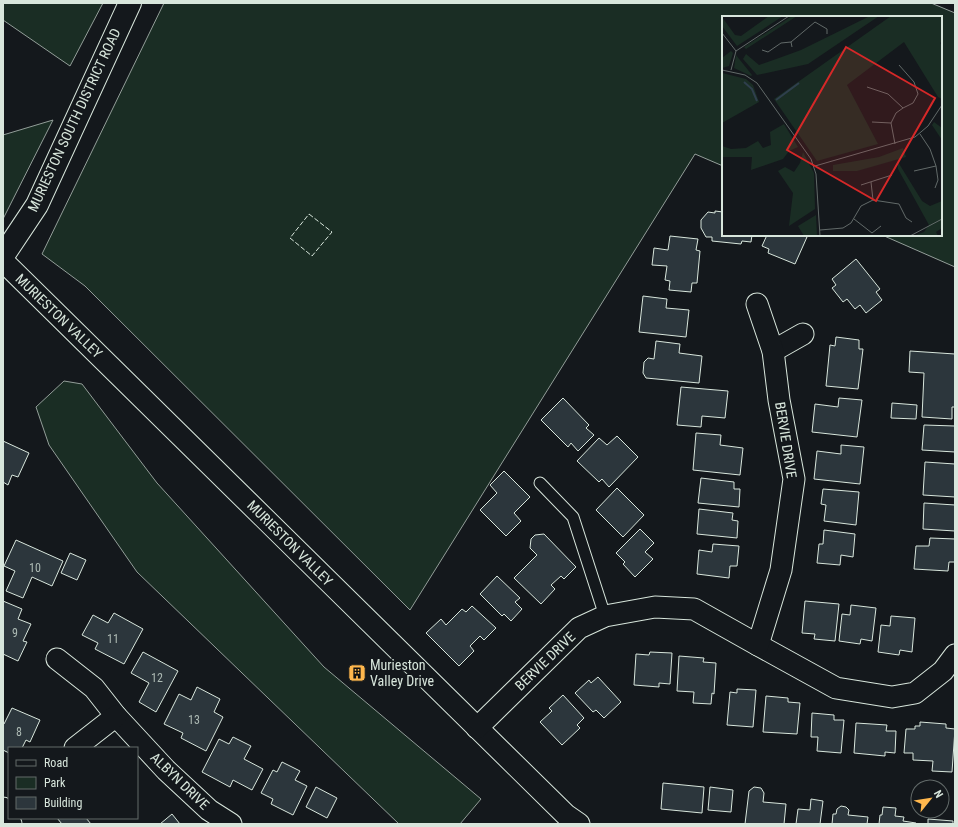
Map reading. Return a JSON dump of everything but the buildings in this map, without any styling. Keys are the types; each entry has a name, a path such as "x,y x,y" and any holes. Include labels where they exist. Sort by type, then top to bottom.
{"street":[{"name":"MURIESTON SOUTH DISTRICT ROAD","path":"3,256 36,205 130,3"},
{"name":"MURIESTON VALLEY","path":"3,261 566,815 579,824"},
{"name":"BERVIE DRIVE","path":"757,304 773,351 779,400 794,479 781,570 758,645"},
{"path":"773,351 803,334"},
{"name":"BERVIE DRIVE","path":"477,728 579,628 605,616 655,607 694,609 836,688 892,696 915,693 943,671 955,656"},
{"name":"ALBYN DRIVE","path":"57,659 94,688 116,716 166,770 209,810 231,824"},
{"path":"76,747 116,716"},
{"path":"3,808 8,818"}],"lane":[{"path":"540,484 573,517 605,616"}],"green space":[{"path":"3,3 103,3 70,66 3,20"},
{"path":"164,3 931,3 955,13 955,267 884,236 942,236 942,16 722,16 722,166 695,154 410,610 85,286 42,254"},
{"path":"53,120 3,219 3,135"},
{"path":"64,381 82,384 157,483 324,667 481,799 460,824 399,824 137,572 49,445 36,407"}],"fence":[{"path":"309,214 332,232 312,256 290,238 309,214"}],"place":[{"name":"Murieston Valley Drive","path":"357,673"}]}
